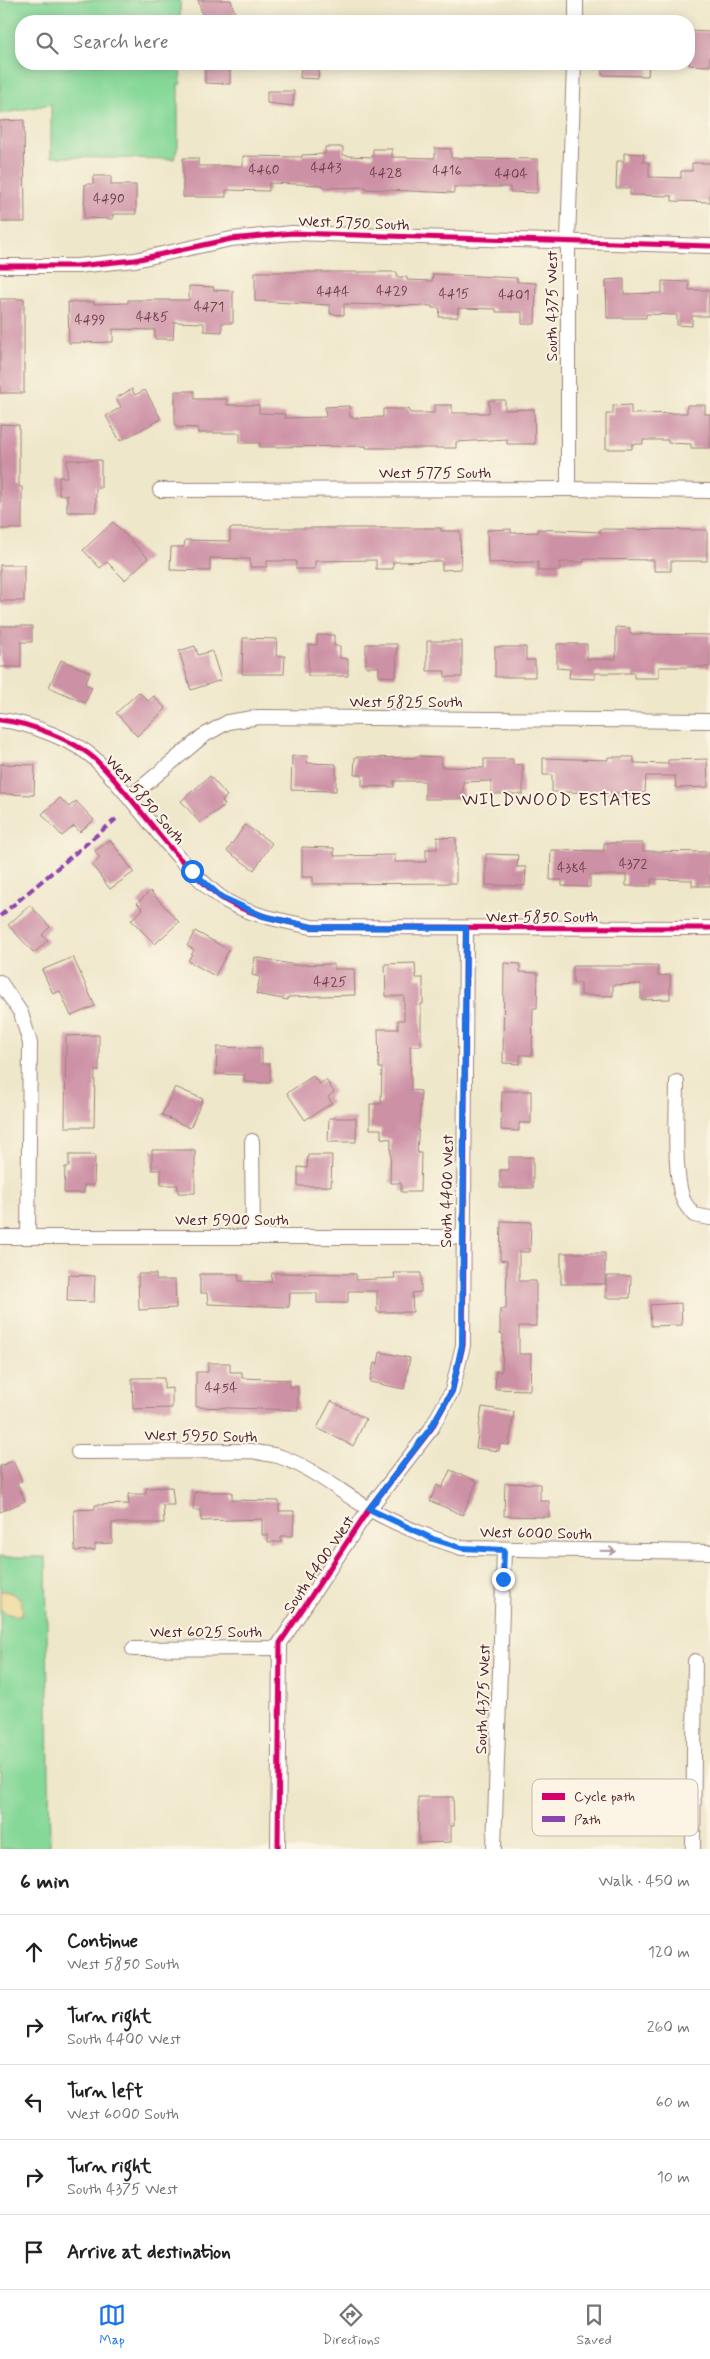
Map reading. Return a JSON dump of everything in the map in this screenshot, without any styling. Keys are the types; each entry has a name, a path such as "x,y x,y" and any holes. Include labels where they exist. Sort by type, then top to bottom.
{"street":[{"path":"576,0 576,15"},
{"name":"South 4375 West","path":"568,489 568,241 574,70"},
{"name":"West 5750 South","path":"0,266 77,266 136,260 231,239 292,233 710,246"},
{"name":"West 5775 South","path":"160,490 568,489 710,491"},
{"name":"West 5825 South","path":"129,798 203,736 228,722 259,717 710,720"},
{"name":"West 5850 South","path":"0,720 12,721 53,733 96,759 192,871 221,897 263,916 312,927 710,928"},
{"name":"South 4400 West","path":"278,1849 280,1643 369,1509 430,1429 452,1391 462,1345 466,928"},
{"path":"0,982 20,1013 30,1043 28,1237"},
{"path":"677,1082 679,1180 683,1200 694,1215 710,1218"},
{"path":"252,1141 253,1236"},
{"name":"West 5900 South","path":"0,1237 464,1236"},
{"name":"West 5950 South","path":"78,1452 252,1452 277,1456 310,1470 369,1509"},
{"name":"West 6000 South","path":"369,1509 433,1539 462,1548 710,1552"},
{"name":"South 4375 West","path":"494,1849 504,1550"},
{"name":"West 6025 South","path":"133,1649 280,1648"},
{"path":"694,1779 695,1661"},
{"path":"694,1836 694,1849"}],"green space":[{"path":"0,0 180,0 180,15 15,15 15,70 180,70 181,84 178,84 178,146 174,159 51,157 51,104 0,114"},
{"path":"0,1557 46,1557 50,1849 0,1849"}],"sand":[{"path":"0,1591 10,1592 20,1600 22,1614 11,1615 0,1609"}],"building":[{"path":"198,0 231,0 235,15 202,15"},
{"path":"695,31 710,32 710,66 695,65"},
{"path":"205,70 230,70 230,84 205,83"},
{"path":"301,70 319,70 318,79 300,78"},
{"path":"602,70 648,70 648,76 602,75"},
{"path":"267,91 294,91 293,106 267,103"},
{"path":"24,120 25,222 0,222 0,121"},
{"path":"325,147 343,147 343,155 348,156 373,157 373,149 392,149 392,157 435,158 435,148 451,149 451,158 538,159 537,193 510,192 510,187 454,187 454,193 366,189 366,187 323,188 323,185 269,183 269,191 226,190 226,197 183,197 183,158 198,158 198,166 243,166 243,156 302,157 302,155 325,154"},
{"path":"624,153 644,154 643,162 649,162 649,177 681,178 681,171 692,171 692,163 710,163 710,202 672,201 672,196 630,195 630,188 616,188 617,161 624,161"},
{"path":"93,176 111,176 111,185 136,185 136,214 113,214 113,219 84,218 85,184 93,184"},
{"path":"255,272 397,272 397,277 407,277 407,280 432,281 433,274 517,278 517,282 536,283 535,324 522,324 522,312 496,312 496,309 458,308 458,317 439,317 440,308 432,308 432,306 344,304 344,315 330,314 330,305 255,301"},
{"path":"624,279 624,294 662,293 662,281 689,282 689,290 709,290 708,316 692,316 692,326 677,325 677,315 646,314 646,318 607,318 606,280"},
{"path":"189,286 214,287 213,290 233,291 233,323 222,323 222,332 204,331 204,323 174,322 173,339 155,339 155,330 113,329 113,342 69,343 68,302 94,302 94,304 128,303 128,300 189,300"},
{"path":"0,299 24,299 24,393 0,393"},
{"path":"132,389 135,395 145,390 161,419 120,441 106,416 121,407 116,398"},
{"path":"175,391 194,391 194,399 227,399 227,405 259,405 259,413 285,414 285,418 326,417 325,407 349,406 350,417 355,418 383,417 383,409 409,409 410,413 434,413 434,405 452,405 452,413 489,413 489,400 505,400 505,410 534,409 535,444 507,444 507,439 456,442 456,448 366,448 366,446 260,447 260,443 240,443 240,433 198,433 198,428 175,427"},
{"path":"631,405 631,414 687,413 687,405 705,405 705,414 710,414 710,448 691,448 691,444 668,443 668,440 643,440 643,444 632,444 632,449 606,449 606,414 613,414 613,406"},
{"path":"0,424 19,425 19,487 22,487 22,529 0,529"},
{"path":"67,460 101,460 101,488 96,488 96,512 67,512 67,495 59,495 59,477 67,477"},
{"path":"113,522 148,558 125,580 107,562 100,568 83,550"},
{"path":"230,528 441,528 441,531 460,531 461,569 442,570 442,561 393,562 393,569 376,569 376,560 315,561 315,569 296,569 296,561 267,561 267,567 250,567 250,559 210,558 210,571 170,570 171,547 184,547 185,540 230,541"},
{"path":"511,529 511,533 538,532 538,529 600,532 600,529 707,530 707,561 671,561 671,571 654,571 654,560 584,559 584,562 560,562 560,571 538,571 538,562 488,563 487,530"},
{"path":"0,565 24,565 24,601 0,601"},
{"path":"0,626 32,626 32,642 21,642 21,667 0,667"},
{"path":"616,627 630,628 630,634 710,635 710,667 659,667 659,678 634,678 634,673 595,673 595,679 569,678 570,669 557,668 557,644 587,644 587,659 616,659"},
{"path":"317,635 334,635 334,646 340,646 340,658 348,659 348,676 308,676 309,645 317,645"},
{"path":"243,638 277,639 276,656 285,656 284,674 242,674"},
{"path":"427,641 462,641 462,677 445,677 445,671 427,671"},
{"path":"366,644 397,644 396,677 379,676 379,667 366,667"},
{"path":"195,646 198,655 212,651 221,680 191,690 179,651"},
{"path":"495,647 526,647 526,660 535,660 535,677 495,677"},
{"path":"61,660 90,672 85,684 92,687 85,703 49,687"},
{"path":"139,692 148,701 154,696 166,709 137,736 116,713"},
{"path":"292,756 308,756 307,763 336,764 336,791 291,790"},
{"path":"416,756 441,757 441,767 484,768 484,759 513,759 513,765 523,764 523,794 491,794 491,781 463,782 463,799 425,799 425,781 394,781 394,787 362,786 362,775 354,775 355,757 416,758"},
{"path":"608,757 634,757 634,763 668,764 668,760 707,759 708,787 676,788 675,776 646,776 645,793 552,792 552,775 543,775 543,758 608,760"},
{"path":"0,764 35,765 34,795 0,794"},
{"path":"210,776 227,796 222,801 225,805 200,823 181,801"},
{"path":"60,798 69,807 76,801 94,820 80,832 74,826 62,836 42,814"},
{"path":"245,825 272,843 254,870 227,851"},
{"path":"437,837 456,838 456,883 313,884 313,877 302,877 302,847 334,848 334,856 395,855 395,862 426,862 426,849 437,849"},
{"path":"110,840 134,872 110,889 92,865 100,858 95,851"},
{"path":"604,843 643,843 643,851 709,852 710,886 692,886 692,880 651,879 651,886 626,886 626,875 590,875 590,887 562,886 562,880 550,880 551,850 604,851"},
{"path":"486,854 518,855 517,867 526,867 525,886 486,885"},
{"path":"150,891 179,922 155,944 131,920 143,909 137,903"},
{"path":"30,905 50,927 42,935 48,940 34,953 8,925"},
{"path":"195,931 229,950 215,976 188,961 194,950 187,946"},
{"path":"73,957 95,1006 71,1016 60,991 53,994 42,970"},
{"path":"255,957 295,965 334,964 334,969 354,969 355,995 288,997 288,1000 256,994 260,977 252,975"},
{"path":"415,963 416,978 423,978 421,1046 410,1046 411,1090 421,1091 417,1153 421,1153 420,1192 401,1192 401,1183 390,1183 391,1139 381,1138 381,1129 370,1129 370,1104 381,1104 382,1068 379,1068 378,1029 398,1029 398,1020 404,1020 404,996 386,996 385,964"},
{"path":"504,963 520,964 520,972 538,973 537,1008 533,1008 532,1055 520,1055 520,1064 503,1063"},
{"path":"573,966 658,966 658,976 670,975 670,999 641,1000 641,984 613,985 613,996 581,995 581,983 573,983"},
{"path":"99,1035 99,1071 95,1071 94,1127 65,1127 66,1036"},
{"path":"217,1047 262,1048 262,1064 270,1064 270,1083 244,1082 245,1075 216,1074"},
{"path":"313,1076 319,1084 326,1080 334,1092 328,1097 332,1103 305,1120 287,1093"},
{"path":"175,1087 203,1099 190,1128 162,1115"},
{"path":"502,1091 531,1091 531,1123 519,1123 519,1131 501,1130"},
{"path":"329,1118 356,1118 356,1142 328,1142"},
{"path":"152,1150 195,1150 195,1193 178,1193 178,1185 161,1185 161,1170 152,1170"},
{"path":"69,1155 95,1155 94,1185 84,1185 84,1193 64,1193 65,1167 69,1167"},
{"path":"308,1155 332,1155 331,1186 298,1186 298,1167 307,1168"},
{"path":"509,1157 533,1157 533,1188 500,1188 500,1170 509,1170"},
{"path":"501,1221 531,1222 530,1252 519,1252 519,1281 536,1281 536,1326 519,1326 519,1354 531,1354 530,1390 495,1389 496,1371 502,1371 503,1334 500,1334 500,1309 506,1309 507,1261 500,1260"},
{"path":"561,1253 605,1253 605,1284 561,1284"},
{"path":"272,1273 356,1274 356,1280 395,1278 394,1273 421,1273 421,1292 412,1293 413,1312 377,1312 377,1291 348,1291 348,1303 317,1303 317,1293 290,1293 289,1307 208,1304 207,1293 200,1293 200,1274 238,1274 239,1281 271,1282"},
{"path":"138,1274 156,1274 156,1280 175,1280 176,1308 139,1310"},
{"path":"68,1275 95,1276 94,1302 67,1301"},
{"path":"606,1276 631,1276 630,1298 606,1298"},
{"path":"681,1303 682,1325 651,1326 650,1305"},
{"path":"380,1352 410,1358 404,1389 370,1382 374,1363 378,1364"},
{"path":"208,1363 230,1363 230,1372 242,1372 242,1378 290,1380 290,1387 298,1387 298,1410 196,1407 196,1372 208,1372"},
{"path":"132,1378 164,1378 164,1389 172,1388 172,1408 133,1409"},
{"path":"331,1401 366,1419 353,1446 317,1428"},
{"path":"482,1407 514,1412 509,1445 500,1444 499,1451 476,1448"},
{"path":"13,1461 22,1481 17,1483 25,1501 0,1512 0,1466"},
{"path":"450,1470 477,1481 463,1515 430,1501 437,1485 442,1488"},
{"path":"505,1483 540,1484 540,1501 549,1501 549,1517 504,1516"},
{"path":"172,1487 174,1505 163,1505 164,1523 112,1523 112,1543 95,1544 95,1550 75,1551 74,1510 95,1509 95,1505 129,1504 128,1494 146,1494 146,1488"},
{"path":"195,1492 232,1492 232,1500 279,1501 279,1511 294,1511 293,1536 281,1536 281,1542 268,1542 268,1535 262,1535 262,1519 201,1521 201,1510 193,1510"},
{"path":"418,1797 453,1797 454,1826 451,1826 451,1842 419,1843"}],"marked path":[{"path":"0,916 116,819"}],"cycle path":[{"path":"0,266 77,266 135,260 231,239 292,233 710,246"},
{"path":"0,720 24,724 51,734 77,746 88,754 113,778 171,848 202,881 228,902 239,908 264,916 312,927 710,928"},
{"path":"278,1849 280,1643 369,1509 431,1429 452,1391 463,1345 466,928"}],"district":[{"name":"WILDWOOD ESTATES","path":"557,799"}],"route":[{"path":"192,871 221,897 263,916 312,927 466,928 462,1345 452,1391 430,1429 369,1509 406,1528 462,1548 504,1550 503,1579"}]}
